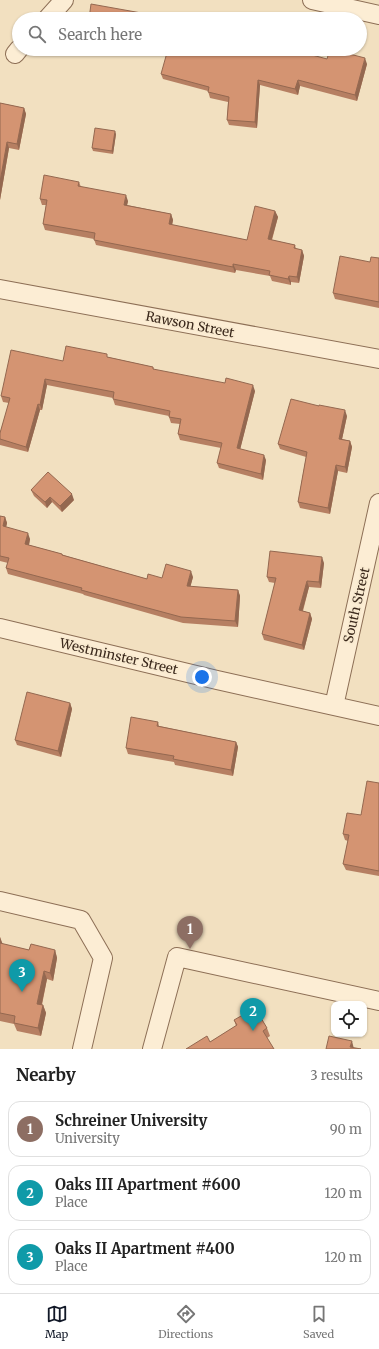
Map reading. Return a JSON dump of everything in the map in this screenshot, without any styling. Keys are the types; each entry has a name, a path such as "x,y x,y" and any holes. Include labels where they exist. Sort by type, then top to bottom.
{"street":[{"path":"53,12 64,0"},
{"path":"312,0 366,12"},
{"path":"367,12 379,15"},
{"name":"Rawson Street","path":"0,289 379,359"},
{"name":"South Street","path":"334,706 379,503"},
{"name":"Westminster Street","path":"0,628 379,716"},
{"path":"0,901 81,920 103,958 82,1049"},
{"path":"152,1049 177,957 379,1001"}],"building":[{"path":"91,4 136,12 90,12"},
{"path":"166,56 316,56 327,59 328,56 357,56 365,58 355,95 298,80 295,89 258,80 255,122 227,120 229,97 208,92 209,87 161,74"},
{"path":"0,103 24,108 17,144 7,142 0,182"},
{"path":"95,128 115,131 112,151 92,148"},
{"path":"44,175 79,182 78,186 126,195 124,205 171,214 169,224 247,240 255,206 275,211 268,239 295,245 294,248 302,250 297,277 289,276 288,279 269,275 270,271 233,264 233,267 94,240 95,233 43,224 47,200 40,199"},
{"path":"340,256 370,262 371,257 379,258 379,302 333,293"},
{"path":"66,346 107,354 107,357 153,367 153,369 225,383 226,378 253,385 237,448 264,455 261,474 217,463 222,443 178,434 181,419 169,417 170,411 113,399 114,392 45,379 40,405 38,404 26,447 0,439 0,433 10,398 1,396 11,350 63,361"},
{"path":"291,399 319,406 345,410 339,439 350,441 345,467 336,465 328,508 298,502 307,452 278,444"},
{"path":"48,472 72,494 60,506 50,497 45,502 31,490"},
{"path":"0,516 5,517 3,526 28,533 25,544 147,579 148,574 162,578 166,564 191,571 187,586 238,590 235,621 181,617 81,590 82,588 6,568 9,558 0,556"},
{"path":"270,551 322,557 319,582 307,581 299,610 310,613 302,645 262,634 276,578 267,577"},
{"path":"27,692 70,703 58,751 15,740"},
{"path":"131,717 158,722 157,726 236,742 231,770 173,759 174,756 126,748"},
{"path":"367,781 379,783 379,871 343,864 349,835 343,834 347,813 361,815"},
{"path":"0,943 29,950 31,944 55,950 50,973 44,971 37,1004 43,1005 38,1028 14,1023 15,1016 0,1013"},
{"path":"255,1008 267,1028 263,1031 274,1049 186,1049 207,1036 210,1042 237,1025 234,1020"},
{"path":"329,1036 352,1041 350,1047 361,1049 326,1049"}],"place":[{"name":"Schreiner University","path":"190,949"},
{"name":"Oaks II Apartment #400","path":"22,992"},
{"name":"Oaks III Apartment #600","path":"253,1031"}]}
